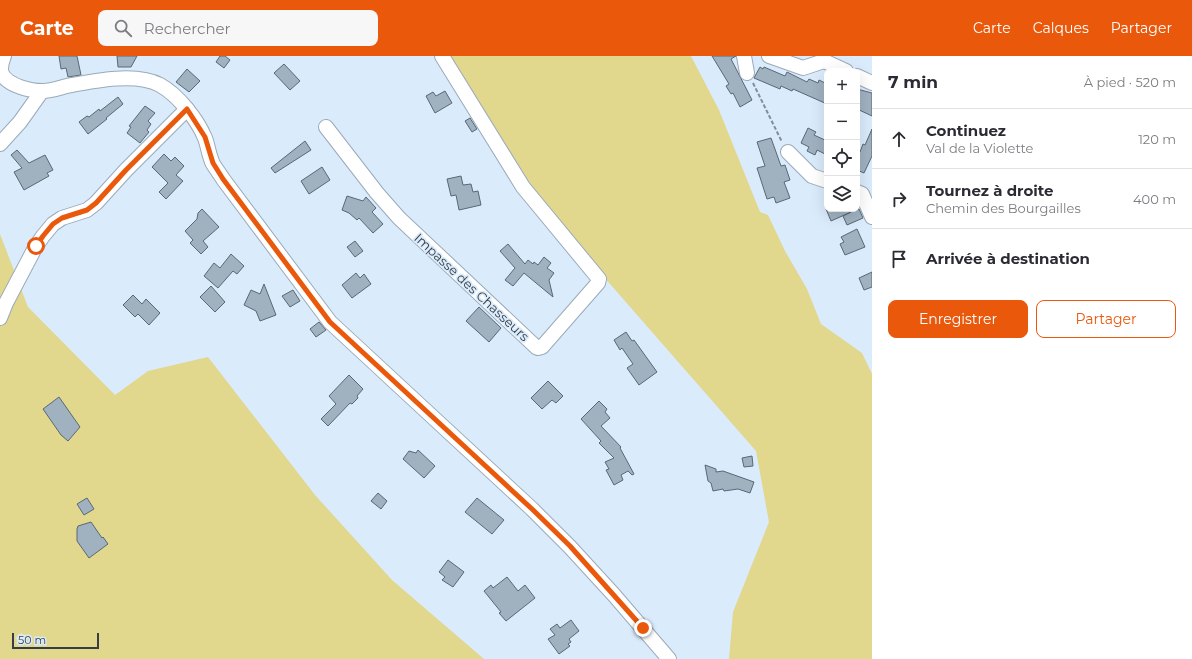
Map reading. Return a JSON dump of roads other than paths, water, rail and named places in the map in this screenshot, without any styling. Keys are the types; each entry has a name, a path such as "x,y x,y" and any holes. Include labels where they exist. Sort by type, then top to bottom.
{"street":[{"path":"4,56 2,73 6,79 21,88 42,91 82,83 138,79 151,81 161,86 187,109 205,137 213,163 223,179 330,322 570,546 669,659"},
{"name":"Impasse des Chasseurs","path":"326,127 377,193 399,218 536,347 538,348 542,346 598,283 599,279 523,186 442,56"},
{"path":"744,56 748,73"},
{"path":"770,56 803,68 824,61 839,68"},
{"path":"860,77 872,83"},
{"path":"0,144 20,122 42,91"},
{"path":"0,318 6,303 36,246 53,224 62,218 87,210 96,203 126,170 187,109"},
{"path":"788,152 812,176 824,181"},
{"path":"860,193 862,194 872,217"}]}
